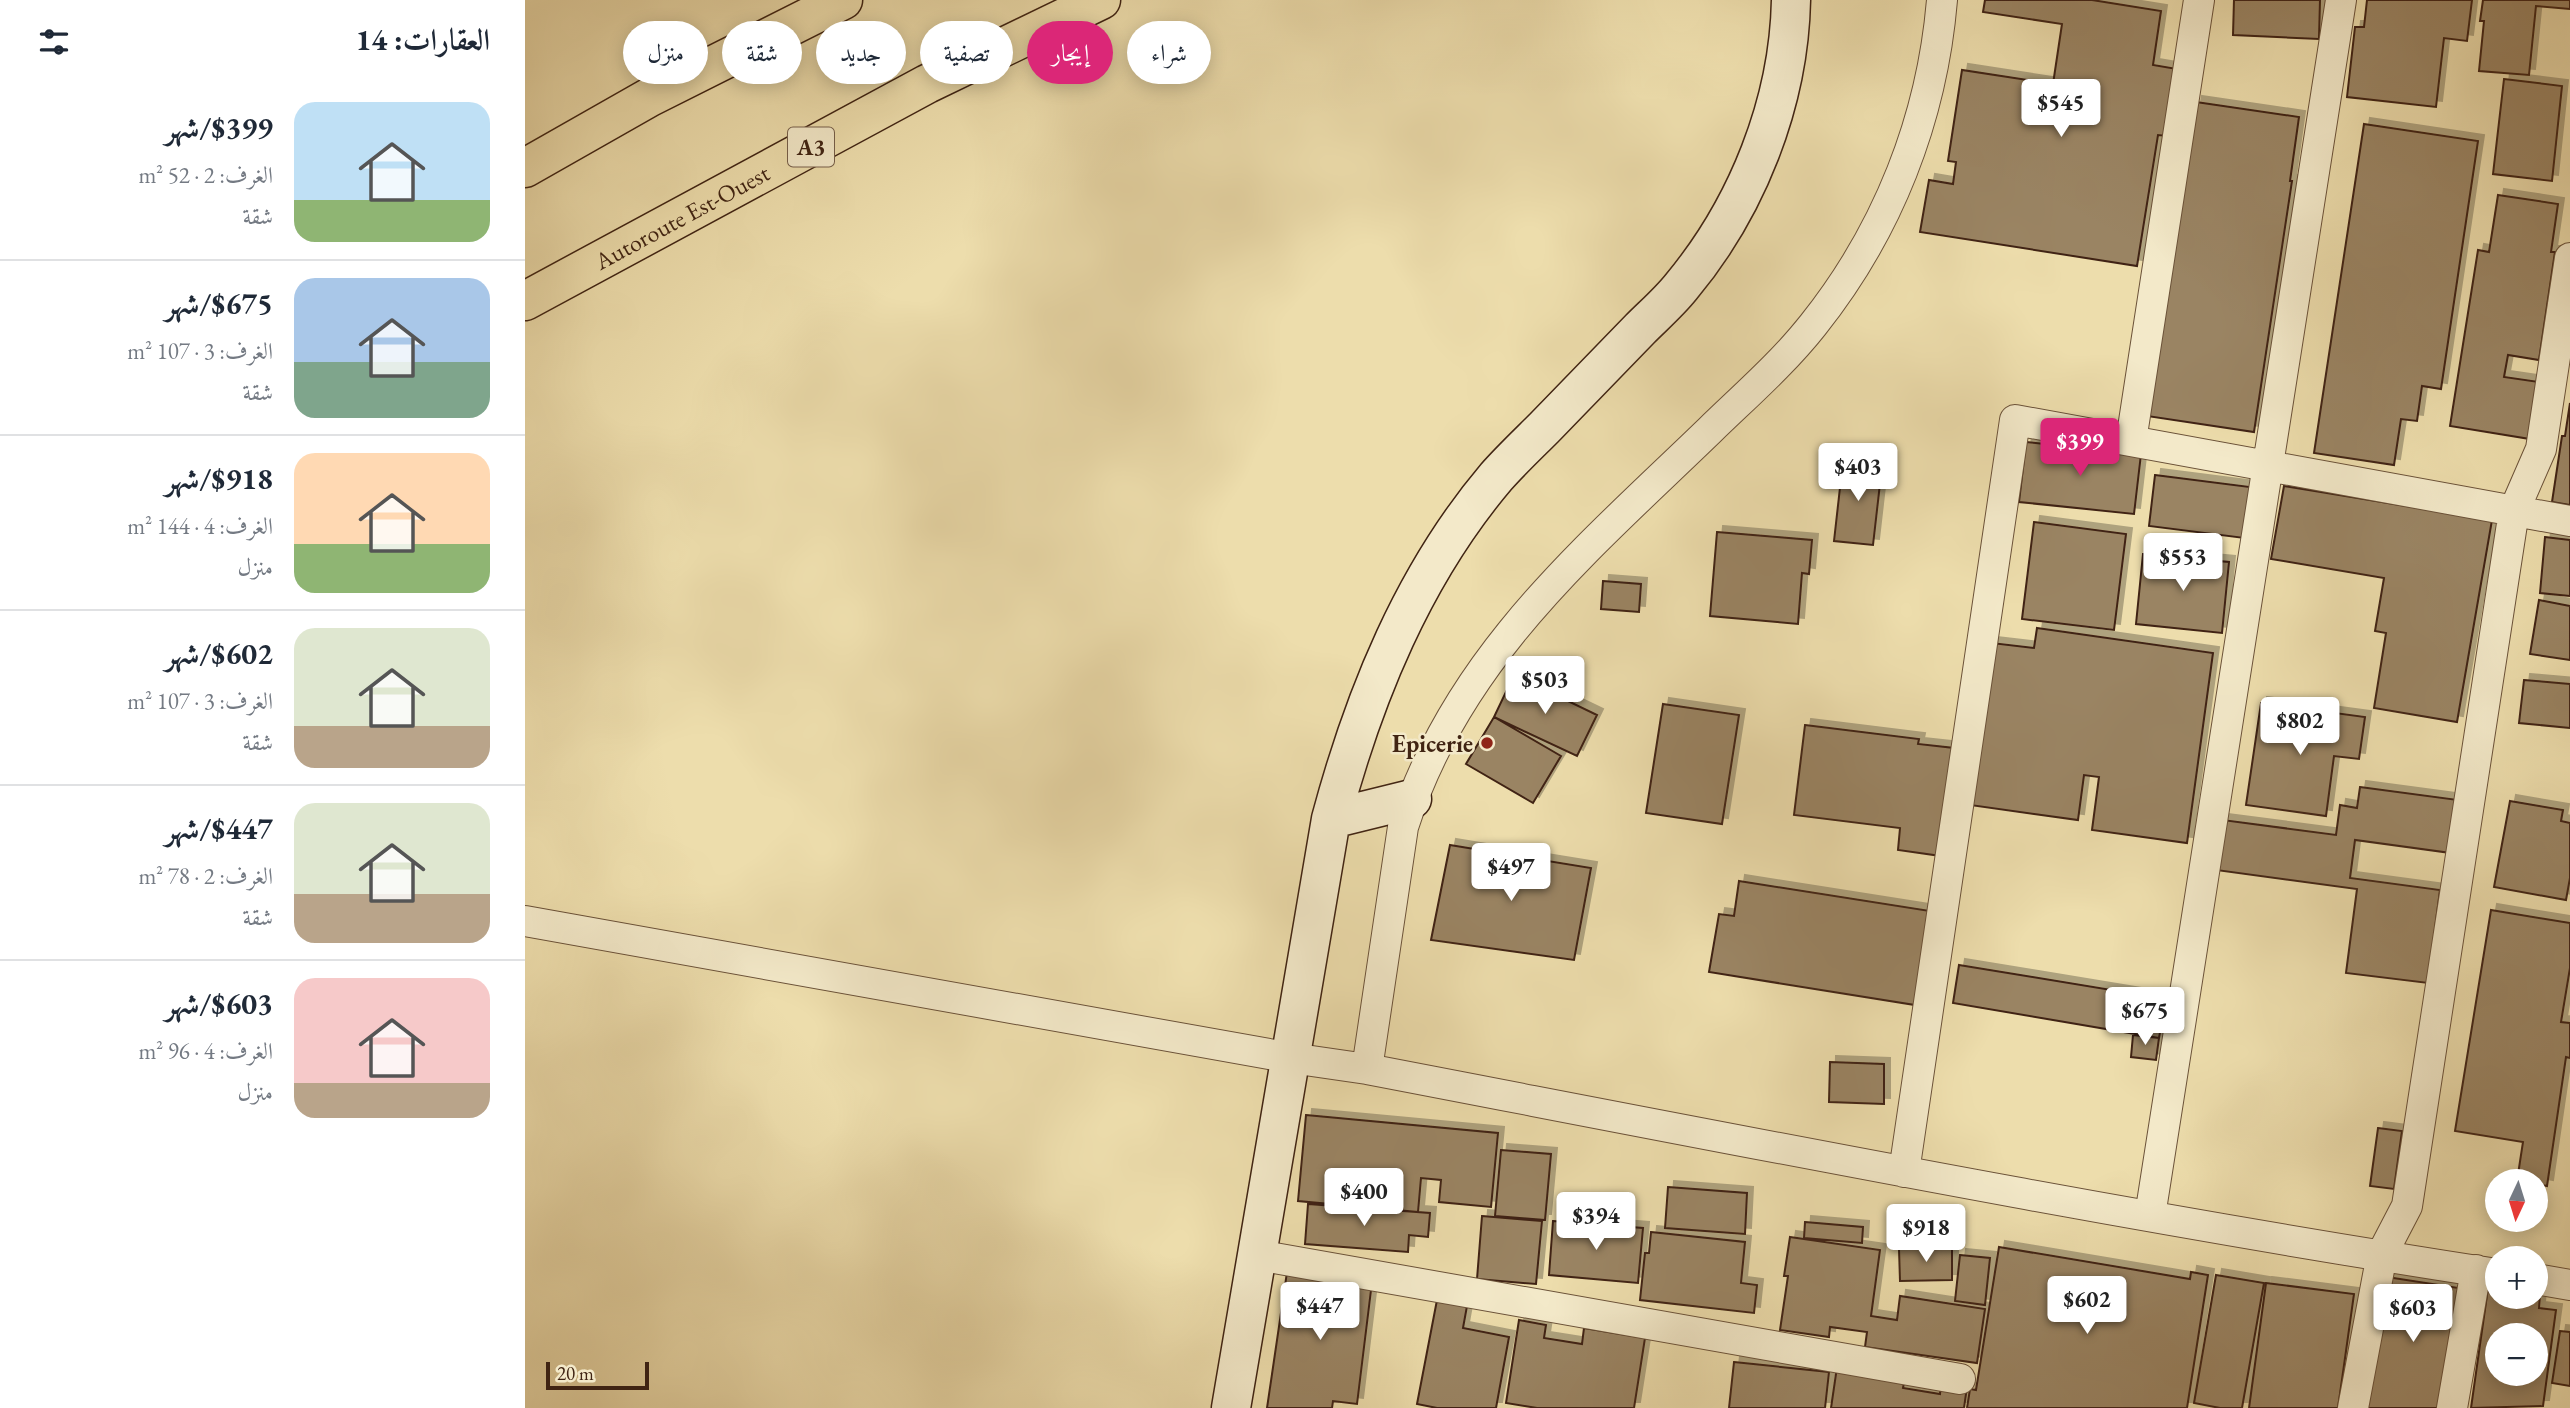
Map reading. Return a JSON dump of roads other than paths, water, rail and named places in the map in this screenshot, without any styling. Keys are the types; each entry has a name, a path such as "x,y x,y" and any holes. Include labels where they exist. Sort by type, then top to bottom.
{"highway":[{"path":"525,168 650,97 843,0"},
{"name":"Autoroute Est-Ouest","path":"525,301 927,84 1101,0"}],"main road":[{"path":"1231,1408 1331,819 1347,758 1384,662 1424,582 1496,477 1681,288 1717,237 1747,183 1770,125 1784,65 1791,0"},
{"path":"1331,819 1412,799"}],"street":[{"path":"1367,1069 1398,852 1412,799 1442,734 1480,673 1523,616 1572,563 1770,372 1813,325 1850,274 1881,219 1907,161 1926,101 1939,38 1943,0"},
{"path":"2131,442 2199,0"},
{"path":"2150,1216 2341,0"},
{"path":"2353,1408 2382,1255 2407,1206 2514,511 2541,449 2570,258"},
{"path":"1904,1172 2015,420 2570,521"},
{"path":"525,921 1291,1058 1367,1069 1904,1172 2485,1272"},
{"path":"1257,1255 1960,1379"},
{"path":"2452,1408 2485,1280"},
{"path":"2548,1281 2570,1285"}],"place":[{"name":"Epicerie","path":"1487,743"}]}
